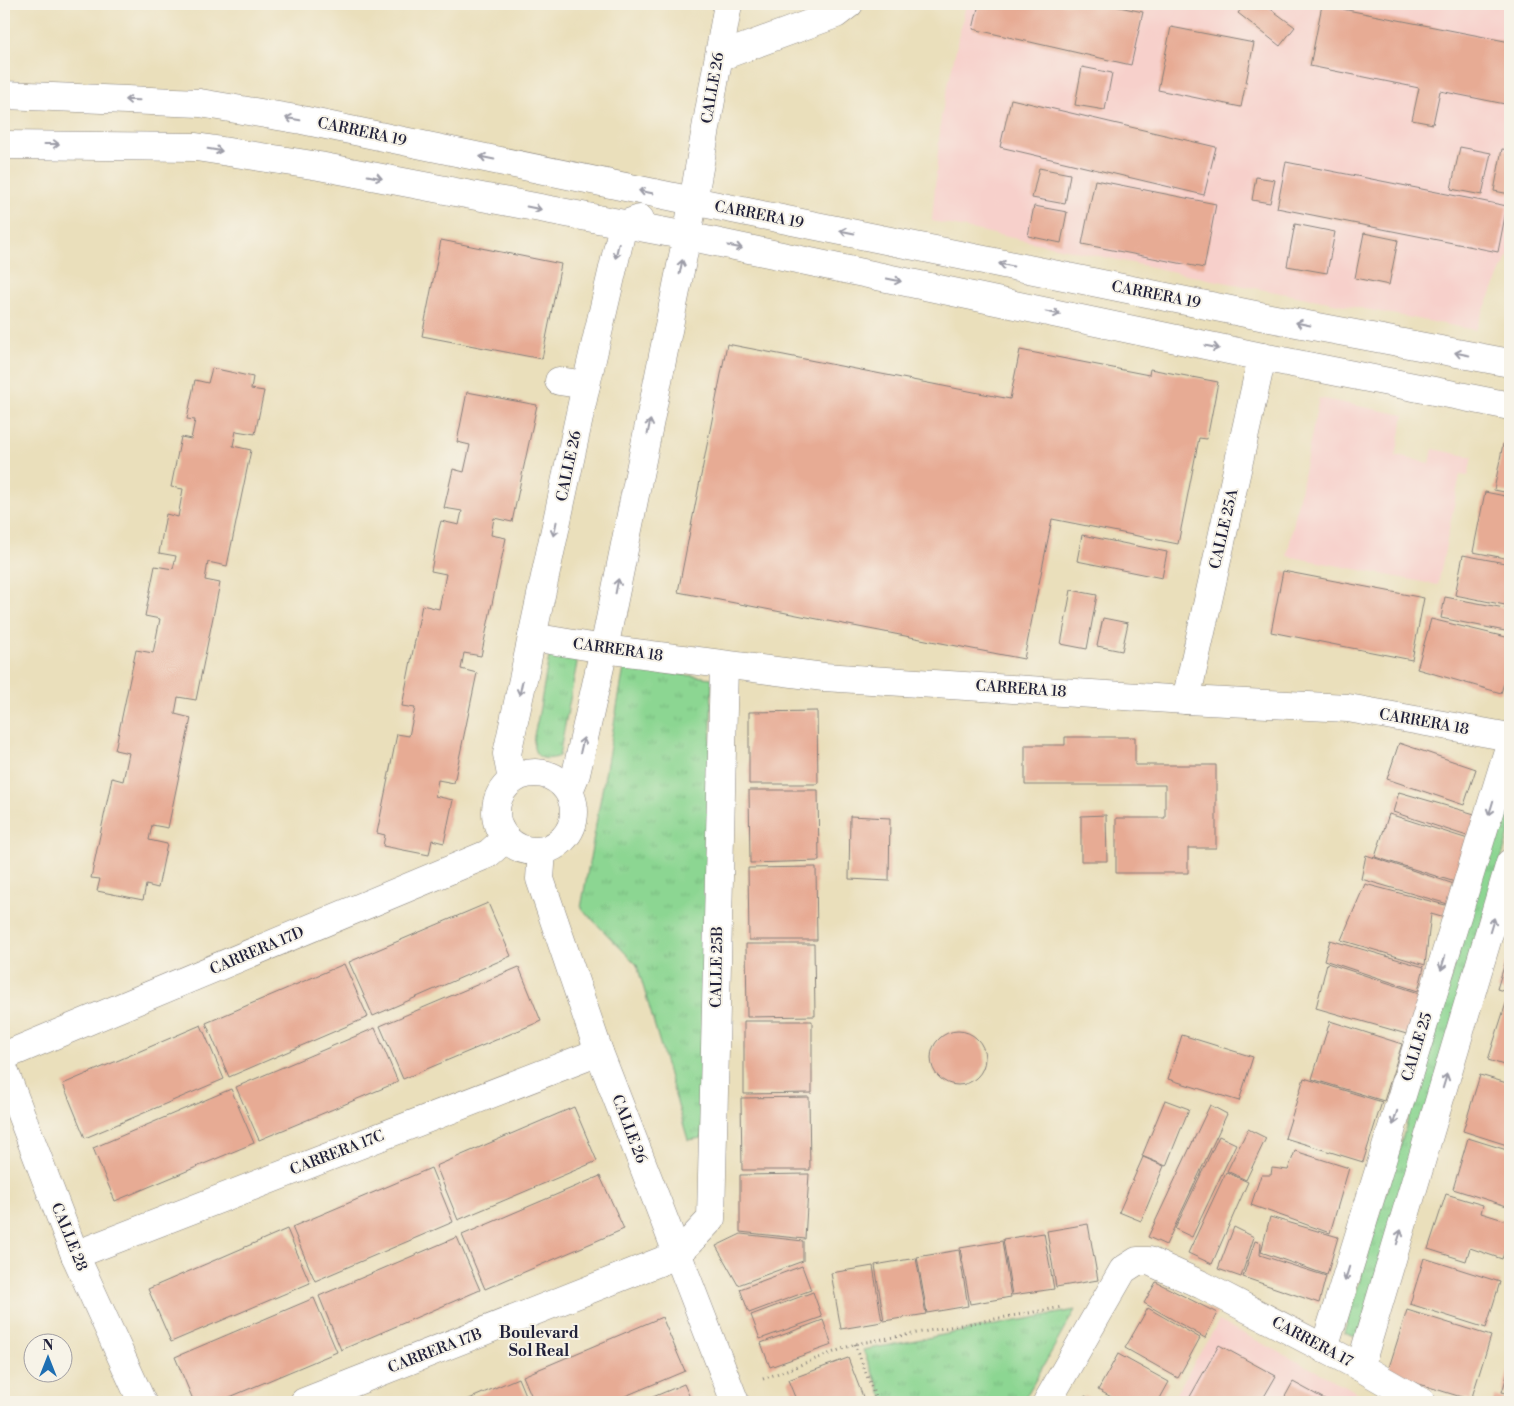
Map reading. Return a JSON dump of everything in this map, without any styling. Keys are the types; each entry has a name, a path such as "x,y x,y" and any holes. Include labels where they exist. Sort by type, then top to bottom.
{"street":[{"name":"CALLE 26","path":"569,792 576,774 604,649 694,202 728,4"},
{"path":"719,57 836,14 849,4"},
{"name":"CARRERA 19","path":"4,95 200,103 302,120 694,202 1270,318 1510,363"},
{"path":"4,144 196,147 319,166 687,236 1262,357 1510,406"},
{"path":"623,225 694,202"},
{"name":"CALLE 26","path":"512,780 507,754 586,385 623,225"},
{"name":"CALLE 25A","path":"1186,700 1262,357"},
{"path":"559,381 586,385"},
{"name":"CARRERA 18","path":"532,637 604,649 824,677 1186,700 1348,708 1510,737"},
{"name":"CALLE 25B","path":"677,1256 711,1219 724,665"},
{"name":"CALLE 25","path":"1324,1349 1510,744"},
{"path":"524,774 542,774 560,782 569,792 574,803 575,816 565,839 555,847 542,851 516,848 505,839 498,828 495,814 497,802 503,790 512,780 524,774"},
{"name":"CARRERA 17D","path":"4,1056 488,854 505,839"},
{"name":"CALLE 26","path":"542,851 540,879 599,1052 733,1397"},
{"path":"1360,1368 1510,863"},
{"name":"CARRERA 17C","path":"75,1255 599,1052"},
{"name":"CALLE 28","path":"4,1070 75,1255 142,1402"},
{"name":"CARRERA 17B","path":"304,1402 677,1256"},
{"name":"CARRERA 17","path":"1107,1299 1123,1270 1137,1261 1149,1260 1202,1285 1421,1402"},
{"path":"1047,1402 1107,1299"}],"path":[{"path":"733,1397 855,1344 1107,1299"},
{"path":"855,1344 877,1402"}],"shaded area":[{"path":"966,4 1510,4 1510,252 1475,330 1213,280 932,221 941,117"},
{"path":"1319,398 1404,415 1396,456 1430,463 1433,449 1472,457 1468,476 1460,475 1438,585 1287,556"},
{"path":"1219,1321 1376,1402 1171,1402"}],"green space":[{"path":"554,650 578,658 559,756 548,759 538,755 534,748 534,741 549,657"},
{"path":"624,668 712,678 702,1138 688,1140 637,965 581,908"},
{"path":"1510,779 1510,830 1358,1338 1344,1333"},
{"path":"1075,1310 1023,1402 885,1402 863,1350"}],"building":[{"path":"979,4 1105,4 1143,12 1131,65 973,29"},
{"path":"1245,4 1264,4 1295,27 1280,46 1238,13"},
{"path":"1322,5 1510,42 1510,105 1440,91 1433,124 1412,120 1419,88 1310,66"},
{"path":"1171,27 1254,43 1241,107 1158,90"},
{"path":"1082,67 1112,73 1105,110 1075,105"},
{"path":"1011,99 1216,147 1204,195 1000,147"},
{"path":"1460,147 1491,153 1482,195 1451,189"},
{"path":"1502,149 1510,150 1510,194 1494,191"},
{"path":"1286,162 1507,206 1498,252 1277,208"},
{"path":"1039,168 1070,174 1065,204 1032,198"},
{"path":"1256,177 1275,180 1270,203 1252,200"},
{"path":"1095,180 1216,204 1204,268 1082,244"},
{"path":"1034,206 1067,212 1061,243 1028,236"},
{"path":"1295,224 1335,232 1327,273 1287,266"},
{"path":"1364,233 1398,240 1389,285 1355,278"},
{"path":"441,240 561,264 542,359 422,336"},
{"path":"727,344 1010,399 1020,350 1149,375 1150,369 1218,382 1207,439 1199,438 1178,544 1052,519 1024,659 678,592"},
{"path":"212,368 253,377 251,389 264,391 255,434 236,431 233,446 251,450 227,566 208,562 205,580 220,583 196,700 178,697 175,714 191,718 168,828 152,825 149,840 167,844 158,888 146,885 143,900 97,891 100,879 91,878 112,778 123,781 129,753 115,750 136,650 153,653 160,619 145,616 155,566 173,569 176,556 159,553 166,514 178,517 183,489 171,487 181,437 191,439 195,420 187,419 195,380 208,383"},
{"path":"467,392 537,405 512,522 494,518 491,535 506,538 481,656 464,653 461,669 477,673 454,783 438,780 435,796 453,800 444,843 432,840 429,855 383,846 385,835 377,833 397,734 409,736 415,708 402,706 422,605 439,609 446,574 431,571 439,528 441,521 459,525 462,511 444,508 453,469 464,472 470,445 457,442"},
{"path":"1503,444 1510,445 1510,493 1494,490"},
{"path":"1485,492 1510,497 1510,559 1473,552"},
{"path":"1082,535 1167,552 1162,578 1077,561"},
{"path":"1463,555 1510,564 1510,606 1455,595"},
{"path":"1283,571 1424,598 1412,660 1271,632"},
{"path":"1071,590 1097,595 1087,649 1061,644"},
{"path":"1445,597 1510,609 1510,632 1441,618"},
{"path":"1103,618 1128,623 1122,651 1097,646"},
{"path":"1431,619 1510,638 1510,663 1501,693 1417,669"},
{"path":"817,711 818,784 749,784 749,712"},
{"path":"1065,737 1135,737 1135,765 1216,765 1216,848 1188,848 1188,873 1116,873 1116,818 1165,818 1165,785 1025,785 1025,745 1065,745"},
{"path":"1399,743 1476,769 1464,805 1387,779"},
{"path":"749,790 818,790 819,861 750,863"},
{"path":"1399,792 1478,815 1470,837 1393,812"},
{"path":"1389,814 1468,839 1455,882 1375,857"},
{"path":"1106,815 1107,861 1081,861 1081,816"},
{"path":"850,816 890,818 889,881 849,879"},
{"path":"1366,855 1454,884 1448,904 1361,879"},
{"path":"816,867 817,940 749,940 748,868"},
{"path":"1365,884 1449,906 1445,918 1431,914 1425,965 1341,940"},
{"path":"488,903 511,956 373,1016 349,962"},
{"path":"1330,940 1424,967 1418,991 1324,960"},
{"path":"746,944 814,944 815,1016 747,1017"},
{"path":"1327,963 1422,994 1410,1035 1316,1008"},
{"path":"1505,963 1510,965 1510,993 1497,989"},
{"path":"344,964 368,1017 229,1077 206,1023"},
{"path":"519,967 541,1021 403,1079 380,1026"},
{"path":"1507,1000 1510,1001 1510,1067 1488,1060"},
{"path":"744,1021 812,1021 812,1093 744,1094"},
{"path":"1330,1021 1402,1044 1384,1101 1312,1079"},
{"path":"201,1025 224,1079 85,1138 63,1084"},
{"path":"375,1028 398,1082 259,1140 236,1087"},
{"path":"953,1031 963,1031 973,1035 981,1043 985,1058 981,1073 973,1081 963,1085 953,1085 943,1081 935,1073 931,1063 931,1053 935,1043 943,1035"},
{"path":"1182,1035 1253,1057 1239,1101 1168,1079"},
{"path":"1480,1075 1510,1084 1510,1146 1463,1131"},
{"path":"1304,1078 1382,1102 1363,1162 1285,1138"},
{"path":"231,1089 254,1143 115,1201 93,1148"},
{"path":"809,1097 810,1170 742,1170 741,1098"},
{"path":"1165,1100 1189,1109 1166,1166 1142,1156"},
{"path":"1210,1105 1227,1114 1166,1245 1148,1237"},
{"path":"574,1107 597,1161 458,1220 436,1166"},
{"path":"1248,1129 1266,1138 1246,1180 1227,1171"},
{"path":"1219,1136 1236,1144 1192,1237 1175,1229"},
{"path":"1468,1138 1510,1151 1510,1207 1453,1189"},
{"path":"1295,1151 1349,1168 1330,1233 1251,1205 1261,1175 1271,1175 1272,1168 1288,1170"},
{"path":"1143,1157 1164,1166 1141,1221 1119,1212"},
{"path":"431,1168 453,1222 315,1281 292,1227"},
{"path":"1226,1172 1248,1182 1212,1264 1188,1253"},
{"path":"809,1174 805,1239 740,1232 740,1175"},
{"path":"600,1176 624,1229 485,1289 462,1235"},
{"path":"1446,1194 1483,1205 1481,1213 1510,1222 1510,1234 1502,1259 1470,1248 1466,1261 1428,1249"},
{"path":"1270,1217 1338,1237 1327,1275 1261,1252"},
{"path":"1088,1224 1098,1280 1056,1287 1047,1231"},
{"path":"1234,1227 1254,1237 1241,1277 1218,1269"},
{"path":"287,1229 310,1283 171,1342 148,1289"},
{"path":"1044,1233 1054,1289 1012,1295 1003,1239"},
{"path":"741,1234 803,1241 803,1261 738,1285 716,1246"},
{"path":"457,1237 480,1290 341,1350 319,1296"},
{"path":"1002,1241 1011,1297 970,1304 960,1248"},
{"path":"1255,1241 1261,1243 1260,1255 1326,1276 1319,1303 1243,1277"},
{"path":"959,1250 968,1306 927,1313 917,1257"},
{"path":"916,1258 926,1314 884,1321 875,1265"},
{"path":"1424,1258 1500,1282 1486,1328 1410,1304"},
{"path":"802,1266 811,1290 749,1313 740,1289"},
{"path":"873,1266 882,1322 841,1329 831,1273"},
{"path":"1156,1282 1217,1313 1205,1338 1144,1303"},
{"path":"813,1292 822,1317 760,1339 751,1315"},
{"path":"314,1298 337,1352 218,1402 194,1402 175,1357"},
{"path":"1148,1308 1200,1338 1178,1378 1125,1348"},
{"path":"1407,1310 1491,1336 1471,1400 1387,1374"},
{"path":"662,1317 685,1371 611,1402 534,1402 523,1376"},
{"path":"823,1320 832,1345 770,1367 761,1343"},
{"path":"1219,1345 1276,1376 1261,1402 1187,1402"},
{"path":"1118,1354 1169,1382 1158,1402 1121,1402 1098,1390"},
{"path":"848,1358 865,1402 797,1402 788,1380"},
{"path":"1510,1366 1510,1394 1502,1392"},
{"path":"518,1378 528,1402 462,1402"},
{"path":"1293,1382 1330,1402 1282,1402"},
{"path":"684,1384 692,1402 641,1402"},
{"path":"1085,1396 1097,1402 1082,1402"},
{"path":"1495,1396 1510,1401 1510,1402 1493,1402"}],"district":[{"name":"Boulevard Sol Real","path":"539,1342"}]}
